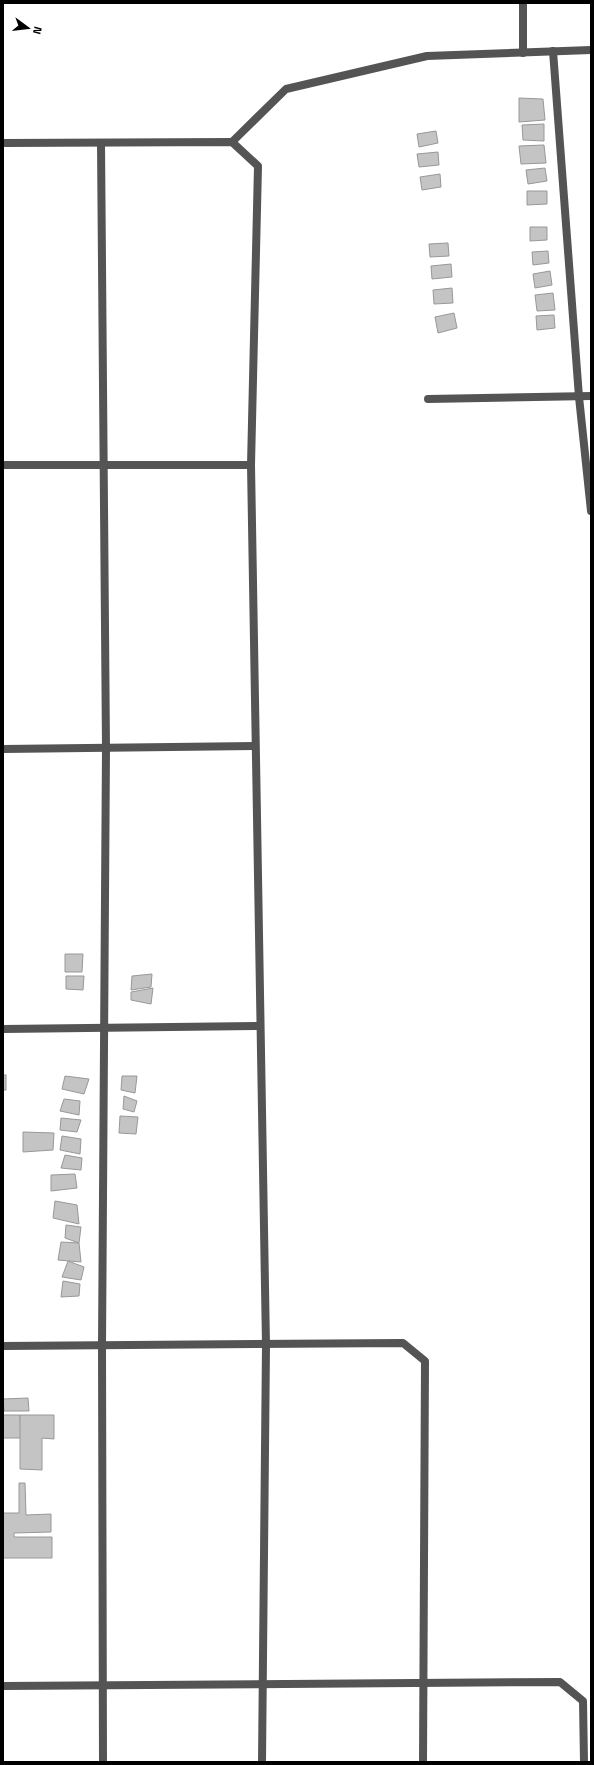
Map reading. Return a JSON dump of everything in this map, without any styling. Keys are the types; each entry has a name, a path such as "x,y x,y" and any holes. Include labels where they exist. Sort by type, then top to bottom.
{"street":[{"path":"523,3 523,52"},
{"path":"232,142 286,89 427,56 591,50"},
{"path":"553,52 579,397 591,511"},
{"path":"3,143 232,142 258,166 251,465 266,1344 261,1685 262,1762"},
{"path":"101,143 106,748 102,1346 103,1762"},
{"path":"428,399 591,396"},
{"path":"3,466 251,465"},
{"path":"3,749 255,746"},
{"path":"3,1029 260,1026"},
{"path":"3,1346 403,1343 425,1361 423,1762"},
{"path":"3,1686 560,1682 583,1700 584,1762"}],"building":[{"path":"519,98 543,99 545,120 519,122"},
{"path":"544,124 544,141 523,140 522,125"},
{"path":"436,131 438,143 419,147 417,134"},
{"path":"544,145 546,163 521,164 519,146"},
{"path":"438,152 439,165 419,167 417,154"},
{"path":"545,168 547,181 528,184 526,170"},
{"path":"440,174 441,187 422,190 420,177"},
{"path":"527,191 547,191 547,204 527,205"},
{"path":"530,227 547,227 547,240 530,241"},
{"path":"448,243 449,256 430,257 429,244"},
{"path":"548,251 549,263 533,265 532,252"},
{"path":"451,264 452,277 432,279 431,266"},
{"path":"550,271 552,285 535,288 533,274"},
{"path":"452,288 453,303 434,304 433,290"},
{"path":"553,293 555,310 537,311 535,295"},
{"path":"454,313 457,328 438,333 435,317"},
{"path":"554,315 555,328 537,330 536,316"},
{"path":"65,954 83,954 82,972 65,972"},
{"path":"152,974 151,987 131,990 132,976"},
{"path":"66,976 84,976 83,990 66,989"},
{"path":"153,988 151,1004 131,1000 131,992"},
{"path":"3,1075 6,1075 6,1090 3,1090"},
{"path":"65,1076 89,1079 84,1094 62,1089"},
{"path":"122,1076 137,1076 135,1093 121,1090"},
{"path":"124,1096 137,1101 134,1112 123,1109"},
{"path":"64,1099 80,1101 79,1115 60,1111"},
{"path":"120,1116 138,1117 136,1134 119,1133"},
{"path":"61,1118 81,1120 77,1132 60,1130"},
{"path":"23,1132 54,1133 53,1150 23,1152"},
{"path":"62,1136 81,1139 80,1154 60,1150"},
{"path":"65,1155 82,1158 81,1170 61,1168"},
{"path":"75,1174 77,1188 51,1191 51,1175"},
{"path":"55,1201 77,1205 79,1224 53,1218"},
{"path":"66,1225 81,1227 79,1243 65,1238"},
{"path":"61,1242 79,1243 81,1262 58,1260"},
{"path":"68,1261 84,1267 81,1280 62,1277"},
{"path":"63,1281 80,1284 79,1296 61,1297"},
{"path":"28,1398 29,1411 4,1411 3,1399"},
{"path":"3,1415 20,1415 21,1438 3,1438"},
{"path":"20,1415 54,1415 54,1439 42,1438 42,1470 20,1469"},
{"path":"19,1483 25,1483 26,1515 51,1514 51,1532 14,1533 14,1537 52,1537 52,1558 3,1558 3,1513 19,1513"}]}
